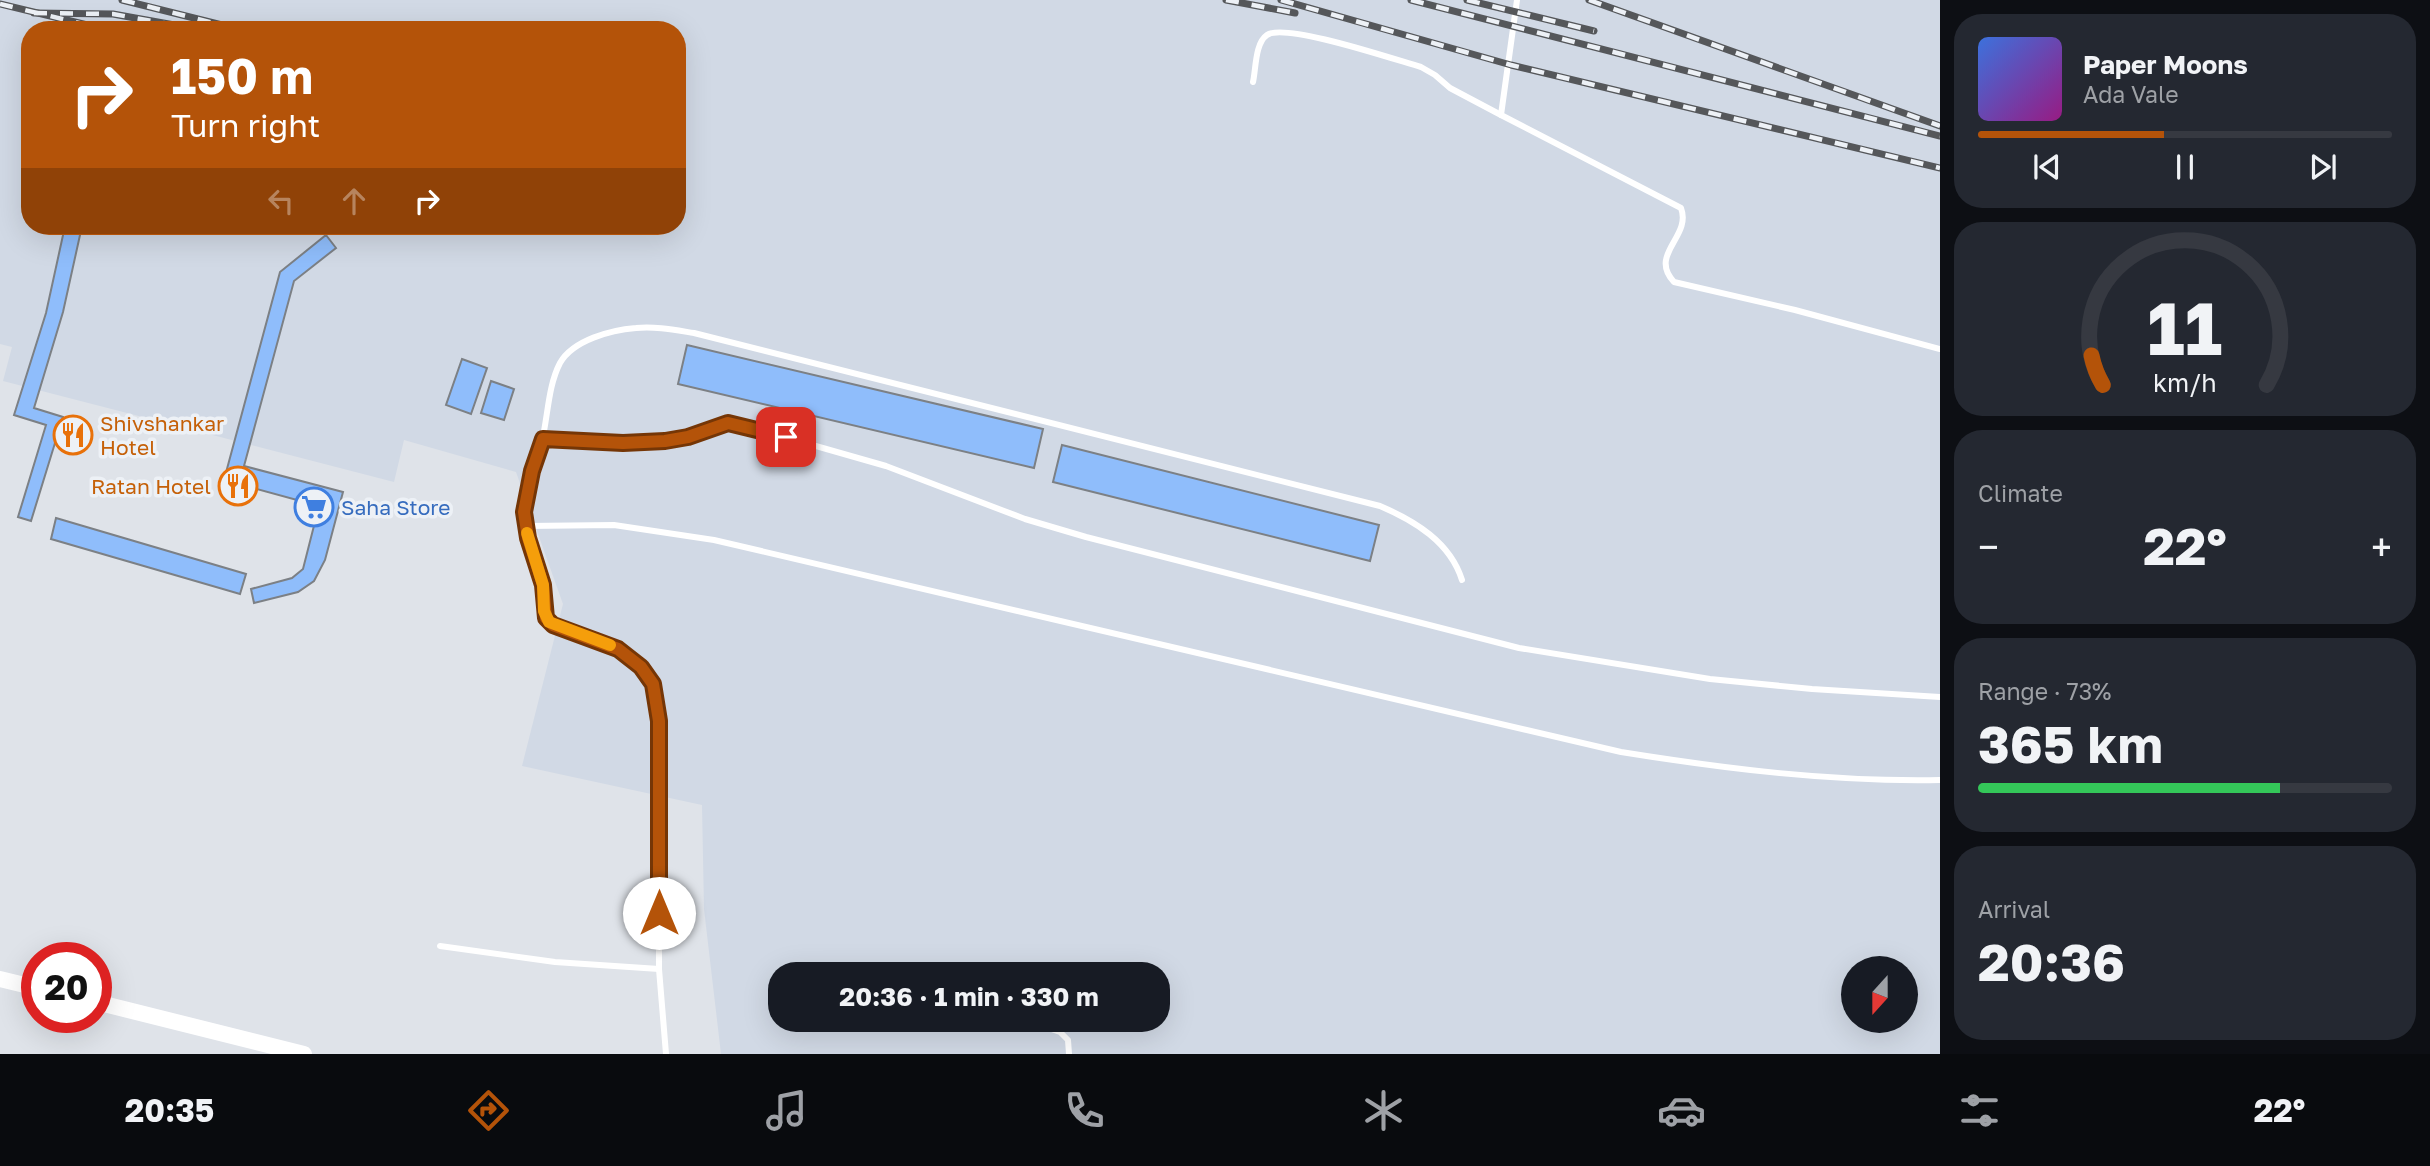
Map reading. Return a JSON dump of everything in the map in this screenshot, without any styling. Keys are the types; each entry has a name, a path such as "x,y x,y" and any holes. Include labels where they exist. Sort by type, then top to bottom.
{"street":[{"path":"0,979 21,984"},
{"path":"112,1006 303,1054"}],"lane":[{"path":"1501,115 1517,0"},
{"path":"1253,82 1260,44 1265,36 1277,31 1305,34 1421,68 1506,120 1681,208 1684,215 1682,223 1664,264 1666,274 1674,282 1795,310 1940,349"},
{"path":"666,1054 659,969 659,721 653,684 641,667 618,649 549,622 544,611 543,585 524,512 557,370 568,352 581,344 603,335 636,328 683,332 1380,506 1406,517 1430,535 1451,558 1462,580"},
{"path":"543,439 623,443 665,441 688,437 725,423 732,423 886,466 1026,519 1086,537 1519,648 1710,679 1940,697"},
{"path":"526,526 614,525 715,540 1621,752 1704,766 1801,776 1888,781 1940,780"},
{"path":"440,946 555,962 659,969"},
{"path":"1060,1032 1069,1040 1069,1054"}],"shaded area":[{"path":"0,0 1940,0 1940,1054 721,1054 704,909 702,805 522,766 563,604 516,472 404,440 394,482 3,381 12,347 0,344"}],"building":[{"path":"63,235 80,235 63,312 34,408 63,417 31,521 18,517 46,425 14,415 46,313"},
{"path":"326,235 336,248 294,281 244,466 343,492 325,560 314,581 298,592 254,603 251,589 292,578 303,569 319,506 224,480 280,272"},
{"path":"687,345 1043,429 1034,468 678,384"},
{"path":"462,359 487,368 471,414 446,405"},
{"path":"491,381 514,389 504,420 481,413"},
{"path":"1062,445 1379,525 1370,561 1053,482"},
{"path":"56,518 246,574 240,594 51,539"}],"railway":[{"path":"122,0 206,21"},
{"path":"1226,0 1295,13"},
{"path":"1281,0 1511,65 1940,168"},
{"path":"1411,0 1940,136"},
{"path":"1467,0 1594,31"},
{"path":"1589,0 1940,126"},
{"path":"0,4 71,21"},
{"path":"34,13 113,14 152,21"}],"slow traffic":[{"path":"527,533 543,585 546,618 553,625 610,645"}],"place":[{"name":"Shivshankar Hotel","path":"73,435"},
{"name":"Ratan Hotel","path":"238,486"},
{"name":"Saha Store","path":"314,507"}],"route":[{"path":"659,913 659,721 656,694 648,675 632,658 604,642 553,625 546,618 543,585 528,538 524,512 532,471 543,439 623,443 665,441 688,437 725,423 786,437"}]}
